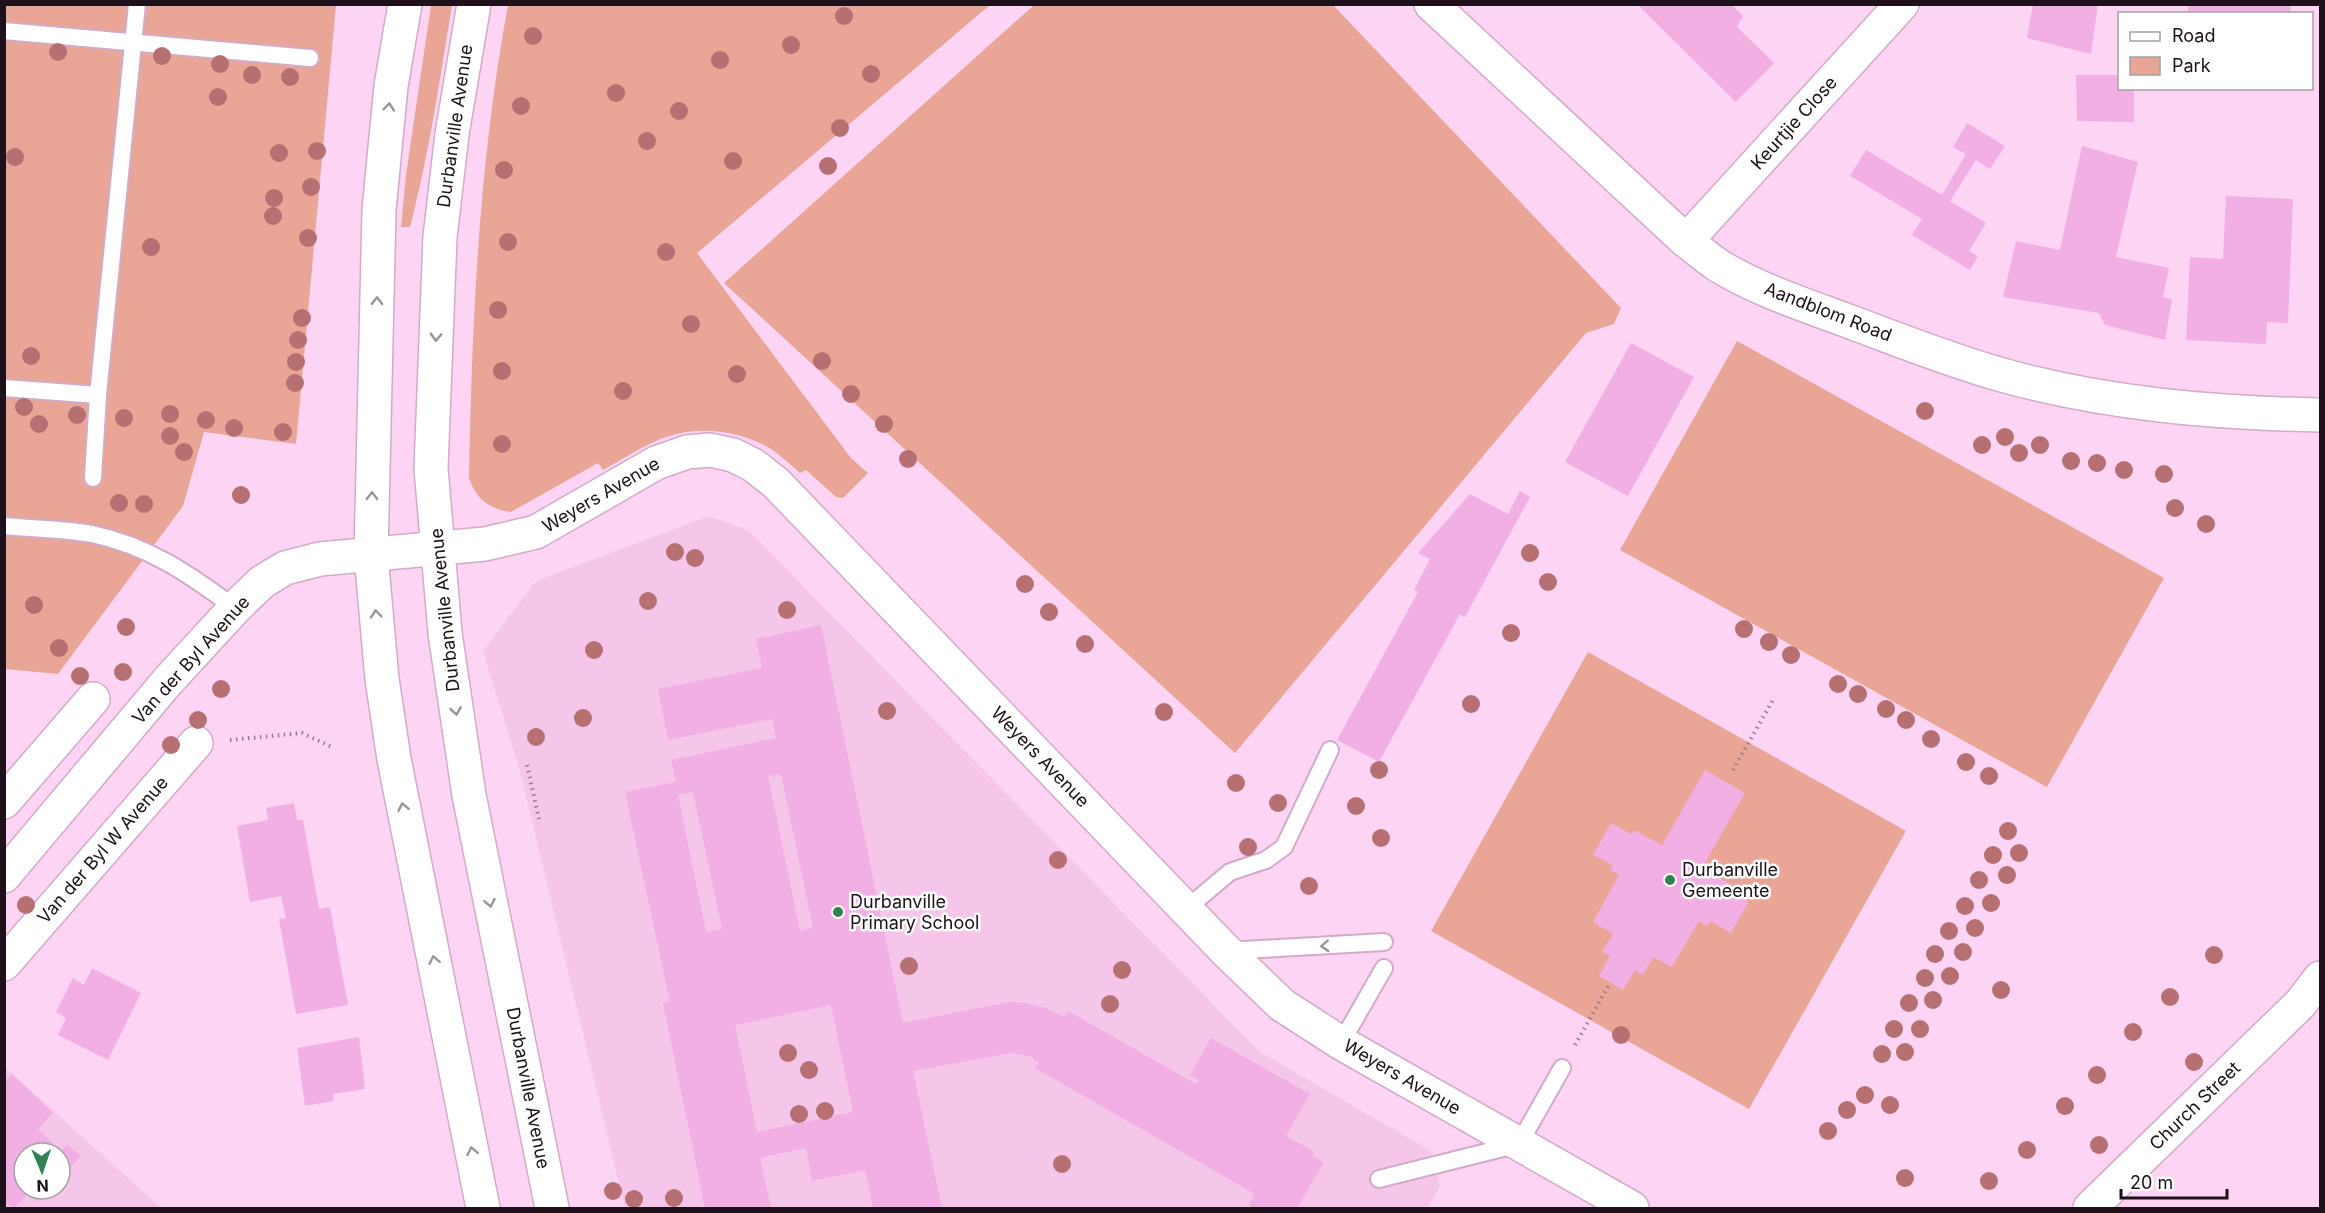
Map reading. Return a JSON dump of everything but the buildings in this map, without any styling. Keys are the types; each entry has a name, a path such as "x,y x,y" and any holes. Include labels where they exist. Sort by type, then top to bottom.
{"street":[{"path":"405,4 391,86 379,210 370,555 382,679 394,759 483,1209"},
{"name":"Durbanville Avenue","path":"474,4 452,134 440,237 431,468 445,633 469,795 552,1209"},
{"name":"Aandblom Road","path":"1431,4 1686,241 1718,265 1752,283 1941,355 2001,375 2052,388 2133,402 2320,415"},
{"name":"Keurtjie Close","path":"1686,241 1902,4"},
{"name":"Weyers Avenue","path":"437,549 496,542 536,532 656,463 687,452 710,450 733,455 753,465 776,483 1186,909 1282,1005 1341,1043 1632,1209"},
{"name":"Van der Byl Avenue","path":"8,866 167,682 262,582 285,568 320,559 437,549"},
{"path":"4,802 93,699"},
{"name":"Van der Byl W Avenue","path":"6,958 196,742"},
{"name":"Church Street","path":"2090,1209 2310,1000 2320,978"}],"lane":[{"path":"93,478 98,396 137,4"},
{"path":"4,31 310,58"},
{"path":"4,388 98,396"},
{"path":"4,526 92,534 138,548 164,559 235,608"},
{"path":"1186,909 1230,872 1266,860 1284,846 1330,750"},
{"path":"1227,951 1384,942"},
{"path":"1341,1043 1384,968"},
{"path":"1379,1179 1519,1144 1562,1068"}],"path":[{"path":"1733,770 1774,698"},
{"path":"196,742 302,734 334,748"},
{"path":"526,765 539,819"},
{"path":"1562,1068 1610,983"}],"shaded area":[{"name":"Durbanville Primary School","path":"709,516 749,531 1260,1052 1431,1151 1440,1186 1428,1208 625,1208 520,771 483,651 536,581"},
{"path":"5,1067 161,1208 5,1208"}],"green space":[{"path":"4,5 336,5 296,444 204,432 183,506 58,674 5,669"},
{"path":"431,5 452,5 434,116 417,200 410,227 401,227 406,175"},
{"path":"508,5 990,5 697,253 851,458 868,473 843,498 836,497 806,470 800,473 771,449 758,442 715,431 685,432 670,436 636,451 603,470 598,463 511,512 484,502 475,492 469,478 475,299 490,123"},
{"path":"1034,5 1333,5 1621,308 1614,324 1586,333 1235,753 724,283"},
{"path":"1737,341 2164,578 2047,787 1620,550"},
{"path":"1588,652 1906,831 1749,1109 1431,931"}],"place":[{"name":"Durbanville Gemeente","path":"1670,880"},
{"name":"Durbanville Primary School","path":"838,912"}]}
